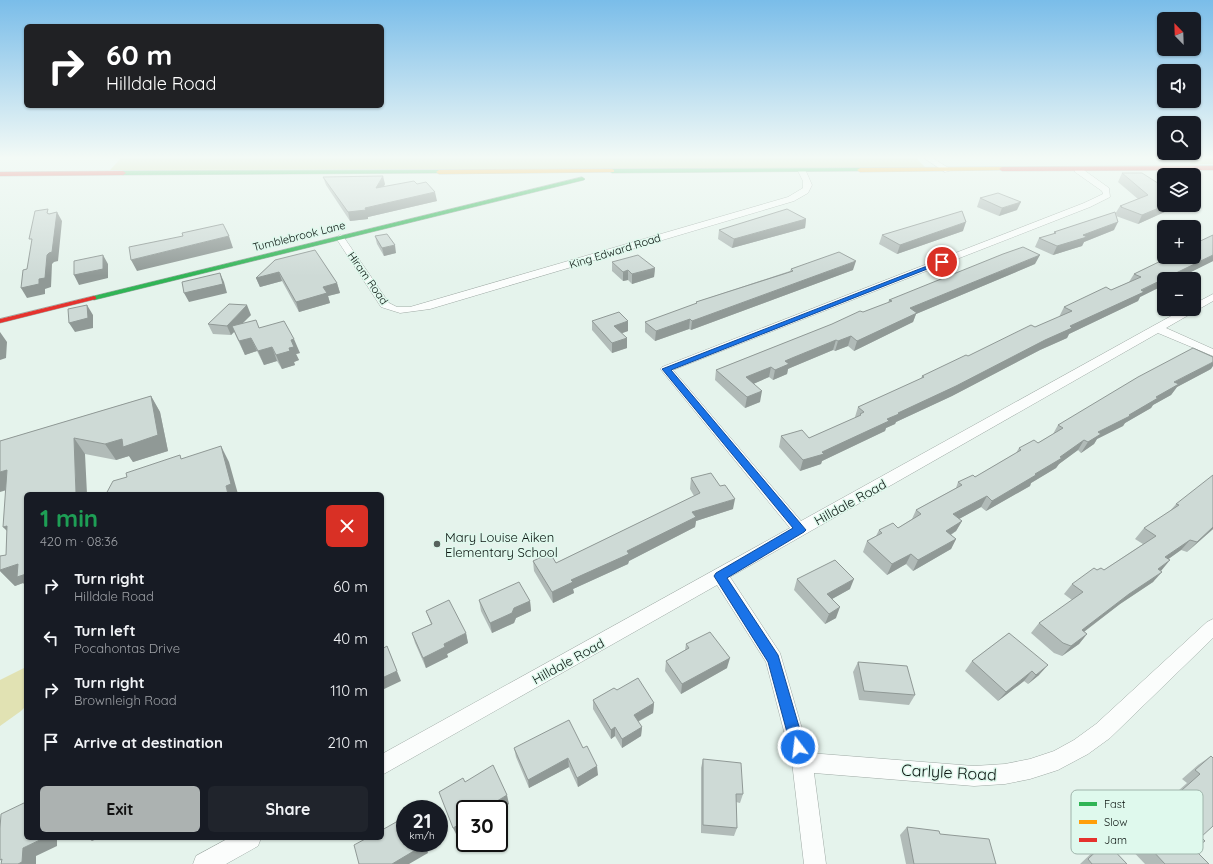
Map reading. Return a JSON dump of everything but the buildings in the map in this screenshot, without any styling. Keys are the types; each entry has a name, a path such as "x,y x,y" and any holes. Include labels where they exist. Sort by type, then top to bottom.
{"main road":[{"name":"Tumblebrook Lane","path":"0,321 511,196"}],"street":[{"name":"King Edward Road","path":"401,310 426,307 797,196"},
{"path":"800,530 666,369 1087,206 1105,196"},
{"name":"Hiram Road","path":"340,238 385,305 401,310"},
{"name":"Hilldale Road","path":"1201,304 1213,297"},
{"name":"Hilldale Road","path":"384,764 720,576 1179,316"},
{"path":"1157,328 1213,353"},
{"path":"720,576 774,660 802,762 815,864"},
{"name":"Carlyle Road","path":"802,762 974,776 1005,774 1030,769 1058,760 1082,747 1103,731 1213,627"},
{"path":"204,864 246,840"}],"green space":[{"path":"24,668 24,708 0,726 0,680"}],"traffic: fast":[{"path":"94,298 511,196"}],"traffic: jam":[{"path":"0,321 94,298"}],"place":[{"name":"Mary Louise Aiken Elementary School","path":"437,544"}],"route":[{"path":"798,747 774,660 720,576 800,530 666,369 942,262"}]}
